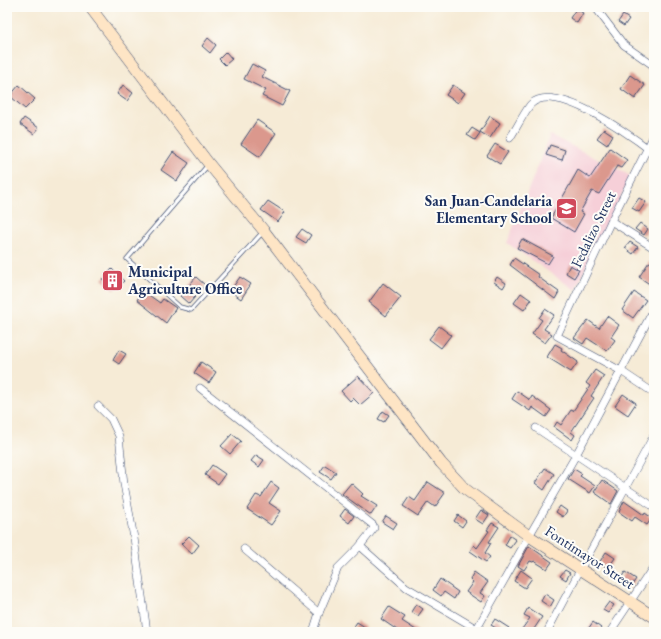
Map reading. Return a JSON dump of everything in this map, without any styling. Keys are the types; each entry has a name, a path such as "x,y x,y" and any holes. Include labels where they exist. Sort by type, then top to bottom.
{"street":[{"name":"Fontimayor Street","path":"90,7 209,164 264,231 441,463 465,489 529,536 654,617"},
{"path":"595,7 624,45 654,66"},
{"path":"510,138 531,104 544,98 560,99 586,109 651,151"},
{"name":"Fedalizo Street","path":"620,371 557,336 611,221 651,151 654,135"},
{"path":"611,221 654,248"},
{"path":"360,546 406,587 478,631 529,536 576,455 654,309"},
{"path":"620,371 654,393"},
{"path":"200,388 373,525 374,528 360,546 338,568 319,613 313,632"},
{"path":"98,406 111,419 119,436 124,484 134,538 147,632"},
{"path":"536,428 654,506"},
{"path":"547,632 580,568 626,488 654,435"},
{"path":"244,550 319,613"},
{"path":"610,632 654,566"}],"lane":[{"path":"209,164 127,259 180,307 191,310 264,231"}],"shaded area":[{"name":"San Juan-Candelaria Elementary School","path":"550,135 631,176 575,290 507,243"}],"building":[{"path":"576,9 583,13 577,23 570,18"},
{"path":"623,15 629,19 624,26 618,22"},
{"path":"208,38 216,45 210,53 202,46"},
{"path":"226,52 232,59 225,65 219,59"},
{"path":"252,64 265,71 262,77 290,91 282,106 262,96 266,90 244,79"},
{"path":"630,75 645,85 635,99 621,89"},
{"path":"19,85 35,99 25,109 10,96"},
{"path":"123,85 133,93 127,101 117,94"},
{"path":"453,85 465,93 458,103 446,95"},
{"path":"490,116 500,123 490,138 480,132"},
{"path":"24,118 39,128 34,134 20,124"},
{"path":"257,120 276,133 260,157 241,144"},
{"path":"472,128 480,133 475,140 467,135"},
{"path":"604,129 613,135 607,145 597,138"},
{"path":"495,144 508,152 500,164 487,156"},
{"path":"550,145 565,150 562,160 546,155"},
{"path":"610,148 627,160 621,168 617,166 599,194 592,191 580,212 584,214 574,232 551,218 578,170 590,178"},
{"path":"173,152 189,163 177,181 161,170"},
{"path":"639,198 646,202 639,212 632,208"},
{"path":"268,201 285,212 278,222 261,210"},
{"path":"640,223 648,229 644,235 635,229"},
{"path":"302,229 311,235 306,243 296,237"},
{"path":"522,239 553,256 548,264 517,248"},
{"path":"630,242 638,247 633,254 625,248"},
{"path":"514,258 539,275 538,277 559,292 555,299 510,265"},
{"path":"649,262 654,265 654,287 639,277"},
{"path":"570,265 579,270 574,278 566,273"},
{"name":"Municipal Agriculture Office","path":"112,269 124,281 114,290 102,279"},
{"path":"196,277 205,285 189,304 180,296"},
{"path":"240,277 251,284 241,299 230,291"},
{"path":"497,277 506,283 503,288 494,282"},
{"path":"383,283 401,297 386,316 369,302"},
{"path":"143,291 160,303 163,299 176,308 166,323 137,300"},
{"path":"634,292 646,300 633,318 622,310"},
{"path":"521,293 531,300 524,310 514,303"},
{"path":"545,309 554,315 544,329 552,334 545,343 532,334 542,320 539,318"},
{"path":"607,316 619,325 611,337 615,340 607,351 587,338 583,344 574,338 588,320 599,328"},
{"path":"439,326 451,335 441,348 429,339"},
{"path":"555,344 578,362 571,372 547,357"},
{"path":"119,350 126,354 119,364 113,360"},
{"path":"201,362 216,372 209,383 194,373"},
{"path":"595,370 604,376 591,396 594,398 571,432 575,435 572,440 554,427 557,422 561,425 571,410 573,411 590,386 586,383"},
{"path":"358,376 374,393 360,405 353,398 350,401 341,391"},
{"path":"517,391 530,400 532,396 551,410 546,417 532,407 530,411 512,399"},
{"path":"623,394 636,403 628,415 615,406"},
{"path":"383,411 389,415 384,422 378,419"},
{"path":"232,434 241,441 230,454 221,446"},
{"path":"256,455 264,460 259,467 251,461"},
{"path":"212,465 225,474 218,484 205,475"},
{"path":"325,465 336,472 331,479 320,472"},
{"path":"545,468 554,474 544,490 535,483"},
{"path":"574,469 582,474 580,476 595,486 590,493 568,479"},
{"path":"602,480 618,491 611,504 594,492"},
{"path":"271,482 279,488 269,503 281,511 271,525 247,509 256,495 261,497"},
{"path":"428,482 445,493 435,507 428,502 418,516 403,506 409,497 415,501"},
{"path":"351,483 363,494 361,496 377,506 371,515 342,494"},
{"path":"624,501 644,515 645,513 652,518 647,525 635,517 632,521 619,512"},
{"path":"560,506 567,511 563,517 556,512"},
{"path":"345,509 354,516 349,523 340,516"},
{"path":"481,510 489,515 483,524 475,519"},
{"path":"458,515 466,521 462,527 454,521"},
{"path":"386,516 397,523 393,529 382,522"},
{"path":"492,523 499,527 489,542 491,543 485,553 490,557 486,562 470,551 474,545 477,548 489,531 487,530"},
{"path":"189,536 199,545 192,554 181,544"},
{"path":"510,536 516,540 510,548 505,545"},
{"path":"529,546 552,562 547,569 534,561 530,561 524,570 518,566"},
{"path":"606,552 615,558 608,568 599,563"},
{"path":"521,570 532,578 525,588 514,581"},
{"path":"565,570 570,573 566,580 560,576"},
{"path":"474,572 488,582 480,593 485,596 481,602 466,592 473,582 470,579"},
{"path":"625,572 636,579 630,588 619,581"},
{"path":"440,579 458,592 454,599 444,592 441,596 433,590"},
{"path":"545,594 554,600 550,607 541,601"},
{"path":"609,602 614,605 608,613 603,610"},
{"path":"416,604 423,609 418,616 411,612"},
{"path":"389,607 405,617 402,621 419,632 400,632 381,619"},
{"path":"528,608 542,617 532,632 527,632 522,629 530,618 524,615"},
{"path":"495,619 509,628 506,632 502,632 491,625"},
{"path":"357,622 365,627 362,632 359,632 353,628"},
{"path":"593,622 601,628 598,632 592,632 588,629"}],"place":[{"name":"San Juan-Candelaria Elementary School","path":"567,209"},
{"name":"Municipal Agriculture Office","path":"113,280"}]}
